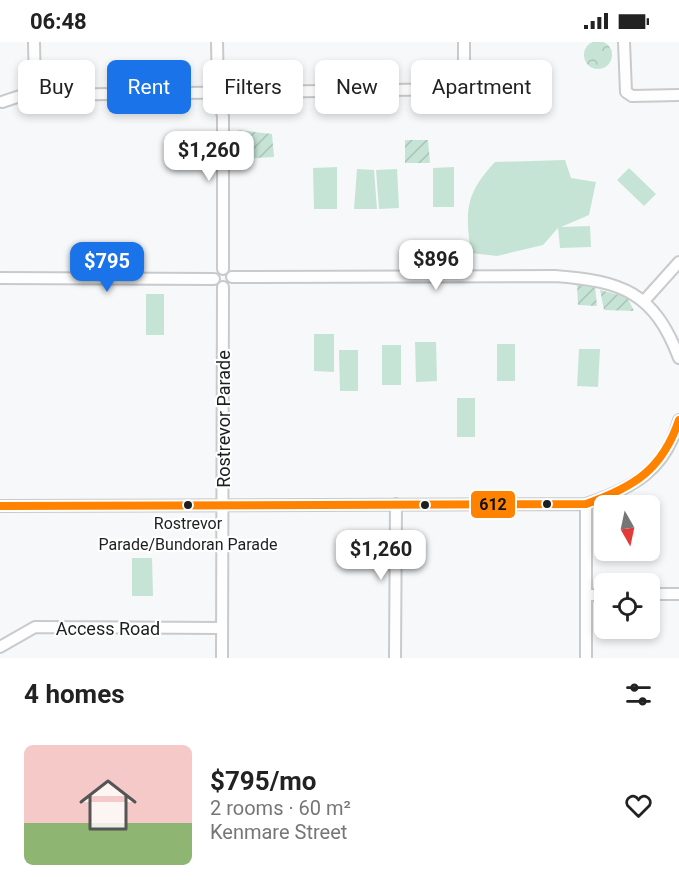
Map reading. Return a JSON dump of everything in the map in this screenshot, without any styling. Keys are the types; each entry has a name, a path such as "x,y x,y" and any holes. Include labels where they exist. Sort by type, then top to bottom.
{"street":[{"path":"34,42 34,60"},
{"path":"218,42 218,60"},
{"path":"303,91 462,88 464,42"},
{"path":"624,42 626,92 632,96 679,95"},
{"path":"95,94 203,92"},
{"path":"2,102 18,97"},
{"path":"222,114 223,269"},
{"path":"644,301 679,262"},
{"path":"223,269 229,271 232,277 231,284 223,287 217,285 214,279 217,271 223,269"},
{"path":"232,277 555,276 610,283 644,301 669,331 679,358"},
{"path":"0,278 214,279"},
{"name":"Rostrevor Parade","path":"222,658 223,287"},
{"path":"0,506 586,504 634,485 658,464 670,446 679,420"},
{"path":"395,658 396,504"},
{"path":"586,504 586,658"},
{"path":"660,594 679,594"},
{"path":"586,595 594,595"},
{"name":"Access Road","path":"0,646 35,627 222,628"}],"green space":[{"path":"598,41 608,45 612,55 608,65 598,69 588,65 584,55 588,45"},
{"path":"238,130 272,134 274,157 236,159"},
{"path":"405,140 428,140 430,163 405,163"},
{"path":"565,160 571,178 596,182 589,215 561,227 590,226 591,247 560,248 558,228 543,245 497,256 471,253 468,226 470,204 478,184 495,162"},
{"path":"337,167 337,209 314,209 313,168"},
{"path":"454,167 454,207 433,207 433,168"},
{"path":"629,168 656,194 644,206 617,180"},
{"path":"357,169 374,170 377,209 354,209"},
{"path":"397,169 399,208 379,209 376,170"},
{"path":"577,285 595,286 597,306 578,305"},
{"path":"600,290 627,297 634,311 604,310"},
{"path":"146,294 164,294 164,335 146,335"},
{"path":"314,334 334,334 334,372 314,371"},
{"path":"415,342 436,342 437,381 416,382"},
{"path":"497,344 515,344 515,381 497,381"},
{"path":"382,345 401,345 401,385 382,385"},
{"path":"579,349 600,349 598,387 577,386"},
{"path":"339,350 358,350 358,391 340,391"},
{"path":"457,398 475,398 475,437 457,437"},
{"path":"132,558 152,558 153,596 132,596"}],"transit line":[{"name":"612","path":"0,506 586,504 618,491 644,474 664,452 679,420"}],"place":[{"name":"Rostrevor Parade/Bundoran Parade","path":"188,505"}]}
